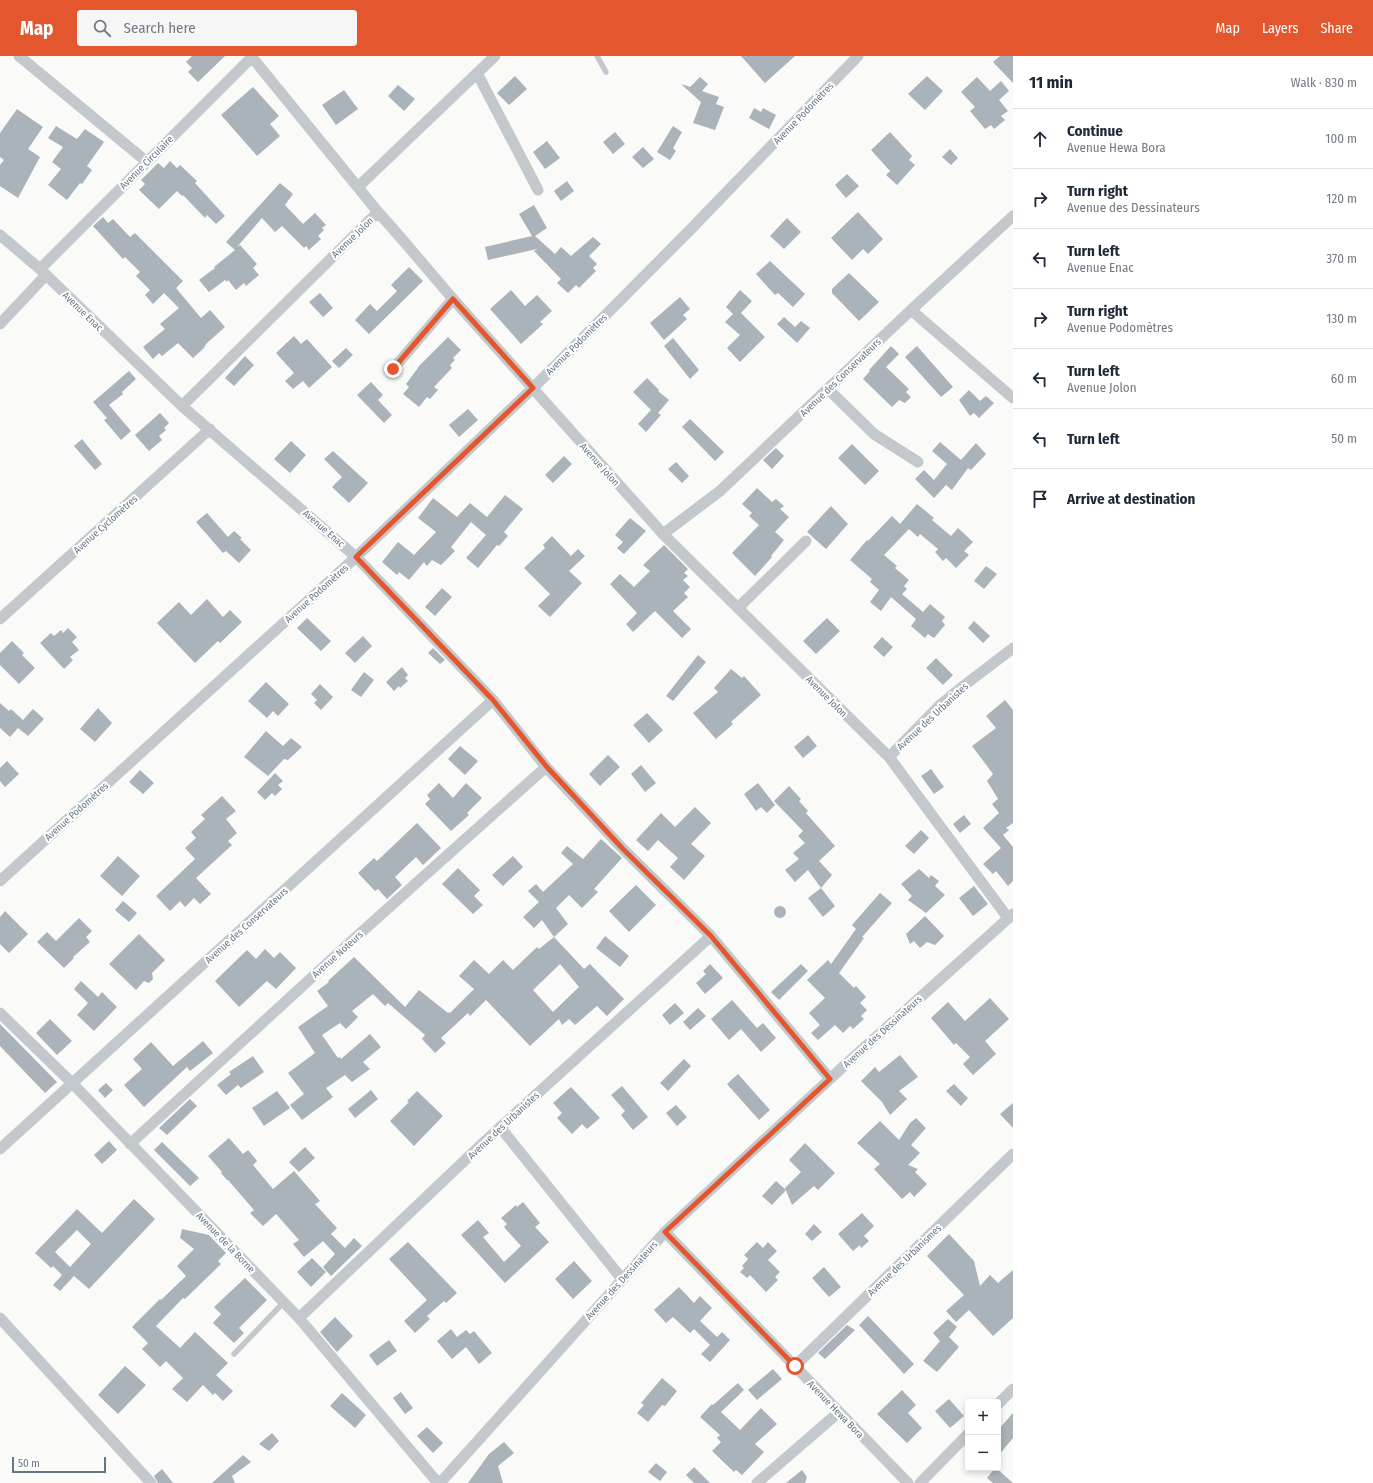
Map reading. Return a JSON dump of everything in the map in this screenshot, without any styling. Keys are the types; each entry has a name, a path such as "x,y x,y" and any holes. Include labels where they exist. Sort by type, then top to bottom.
{"street":[{"path":"19,56 147,162"},
{"path":"252,56 378,212"},
{"name":"Avenue Circulaire","path":"0,324 43,272 147,162 252,56"},
{"path":"358,187 495,56"},
{"name":"Avenue Podomètres","path":"0,881 356,557 533,388 691,229 858,56"},
{"path":"477,73 538,190"},
{"name":"Avenue Jolon","path":"182,406 378,212 453,299 663,534 889,756 1010,916"},
{"name":"Avenue des Conservateurs","path":"663,534 720,491 911,310 1013,216"},
{"name":"Avenue Enac","path":"0,235 43,272 182,406 356,557 493,700 546,766 623,849 711,936 830,1079"},
{"path":"393,369 453,299"},
{"path":"911,310 1013,398"},
{"path":"828,389 874,434 918,462"},
{"name":"Avenue Cyclomètres","path":"0,619 210,429"},
{"path":"738,608 806,541"},
{"name":"Avenue des Urbanistes","path":"889,756 939,706 1013,648"},
{"name":"Avenue des Conservateurs","path":"0,1149 493,700"},
{"name":"Avenue Noteurs","path":"130,1144 546,766"},
{"name":"Avenue des Dessinateurs","path":"439,1483 665,1232 830,1079 1010,916"},
{"name":"Avenue des Urbanistes","path":"299,1318 500,1127 711,936"},
{"name":"Avenue de la Borne","path":"0,1013 72,1083 299,1318 439,1483"},
{"path":"500,1127 622,1279"},
{"name":"Avenue des Urbanismes","path":"795,1366 1013,1154"},
{"name":"Avenue Hewa Bora","path":"665,1232 908,1483"},
{"path":"0,1318 150,1483"},
{"path":"1001,1401 1013,1390"},
{"path":"757,1483 839,1412"},
{"path":"920,1483 967,1435"}],"lane":[{"path":"597,56 606,72"},
{"path":"234,1354 284,1302"}],"building":[{"path":"192,56 225,56 198,82 188,72 192,68 186,62"},
{"path":"741,56 795,56 765,83"},
{"path":"1000,56 1013,56 1013,83 993,62"},
{"path":"515,76 527,89 509,105 497,93"},
{"path":"927,76 943,91 925,110 908,94"},
{"path":"700,77 708,84 702,91 719,97 716,104 724,107 715,130 693,123 701,102 681,84 690,87"},
{"path":"977,77 990,91 1001,81 1009,91 999,100 1008,111 1001,116 1005,120 994,129 991,125 985,129 970,111 975,107 961,92"},
{"path":"398,85 415,99 404,111 388,96"},
{"path":"253,87 279,116 270,124 280,136 257,156 221,115"},
{"path":"344,90 358,109 336,125 322,105"},
{"path":"754,108 761,112 763,108 776,115 769,129 749,118"},
{"path":"17,109 43,127 28,149 40,157 18,198 0,186 0,165 4,160 0,157 0,133"},
{"path":"56,126 77,139 85,129 104,142 87,166 92,170 82,184 80,183 67,200 48,185 61,169 52,162 63,147 48,138"},
{"path":"673,126 682,132 673,148 676,151 670,160 657,152"},
{"path":"615,132 625,144 613,154 603,142"},
{"path":"890,132 912,156 909,160 915,165 897,185 886,175 890,171 871,150"},
{"path":"547,141 560,158 545,169 533,152"},
{"path":"643,147 654,159 643,168 632,157"},
{"path":"950,149 958,158 951,165 942,157"},
{"path":"170,161 177,168 180,165 197,181 195,183 225,216 216,224 207,215 205,218 183,195 182,196 177,191 159,209 139,190 145,184 141,180 158,163 164,168"},
{"path":"847,174 859,186 846,198 835,185"},
{"path":"567,181 574,191 561,201 554,191"},
{"path":"280,183 293,194 285,205 303,224 315,213 326,225 322,228 324,230 318,236 321,239 309,250 306,246 304,248 282,226 275,232 262,218 237,247 240,245 257,264 253,268 259,275 246,286 244,283 236,290 228,280 227,282 225,280 209,292 199,280 235,250 226,242"},
{"path":"534,205 547,228 535,236 555,254 561,247 571,256 593,237 601,244 589,256 597,264 593,268 596,271 579,288 576,285 568,293 557,283 561,279 534,251 537,249 488,260 485,247 532,236 519,214"},
{"path":"858,212 883,239 868,254 863,249 852,260 831,238"},
{"path":"103,217 108,223 113,219 130,237 135,233 183,281 176,288 201,318 210,310 225,327 193,358 178,343 162,356 159,353 153,359 143,347 165,329 160,324 179,308 164,293 153,304 145,295 150,290 136,276 140,272 125,257 123,259 93,226"},
{"path":"787,218 801,232 784,249 770,236"},
{"path":"770,261 805,294 793,307 778,293 775,295 756,274"},
{"path":"409,267 423,281 369,334 355,320 370,304 377,311 397,291 391,285"},
{"path":"849,273 879,302 859,321 832,293 832,289"},
{"path":"511,290 525,306 537,295 552,311 540,322 543,324 521,344 490,309"},
{"path":"740,290 752,301 741,313 765,337 740,362 727,348 740,335 725,322 733,314 726,307"},
{"path":"320,293 333,308 323,317 309,302"},
{"path":"680,297 690,309 683,315 687,319 664,340 650,323"},
{"path":"784,317 795,327 801,321 810,328 797,343 777,324"},
{"path":"294,336 301,344 307,339 332,367 309,388 303,381 293,389 285,381 294,373 276,353"},
{"path":"448,337 461,350 453,358 455,360 450,365 452,368 434,387 438,390 430,399 427,397 419,407 403,394 409,387 406,384 420,365"},
{"path":"673,338 699,370 690,379 664,346"},
{"path":"891,346 899,354 886,367 909,389 906,392 911,397 905,403 899,400 892,407 863,379 870,371 869,370"},
{"path":"917,346 953,387 941,397 905,357"},
{"path":"346,348 353,355 339,368 332,361"},
{"path":"245,356 254,365 234,386 225,378"},
{"path":"129,371 136,379 122,392 123,394 109,405 131,431 121,440 104,420 107,418 93,402"},
{"path":"647,378 659,390 658,391 669,400 658,413 661,415 646,432 638,424 651,410 633,392"},
{"path":"371,382 383,395 378,400 392,415 384,423 357,395"},
{"path":"969,390 980,401 986,396 994,403 979,418 974,413 970,416 959,400"},
{"path":"468,409 478,420 459,437 449,425"},
{"path":"160,413 169,423 164,428 166,430 159,436 162,440 149,451 135,435"},
{"path":"690,419 724,452 715,461 682,427"},
{"path":"82,439 102,464 95,470 74,446"},
{"path":"291,441 306,455 290,473 274,459"},
{"path":"940,442 961,460 976,443 986,454 971,470 968,468 952,490 946,485 934,498 915,479 924,470 934,480 947,464 932,451"},
{"path":"852,444 879,471 865,485 838,458"},
{"path":"776,448 784,456 772,469 763,460"},
{"path":"333,451 368,483 349,503 332,487 342,477 324,459"},
{"path":"564,456 572,464 553,483 545,475"},
{"path":"676,462 689,476 682,483 668,469"},
{"path":"757,488 772,502 776,499 784,506 780,509 789,517 775,532 784,540 771,556 772,557 755,576 732,553 759,525 749,516 752,513 742,504"},
{"path":"505,495 523,509 504,532 508,536 499,546 497,545 478,568 466,558 486,535 471,522 451,547 455,551 441,565 432,560 427,566 424,562 409,580 399,572 397,575 382,562 398,542 414,555 436,532 418,518 433,498 457,517 470,503 487,517"},
{"path":"917,504 934,518 932,520 951,536 958,528 973,542 964,551 969,555 956,568 946,558 943,561 935,552 938,549 920,534 918,537 909,529 884,555 897,566 895,568 909,580 904,586 907,589 902,594 923,612 930,604 945,617 942,621 945,625 934,638 928,634 925,638 911,626 916,619 891,597 881,611 870,602 879,590 870,582 872,579 850,560 867,540 868,541 892,516 900,524"},
{"path":"831,506 848,524 826,549 807,532"},
{"path":"207,513 228,537 234,531 242,538 240,539 251,550 239,563 226,551 223,553 196,522"},
{"path":"630,518 646,531 624,554 617,548 623,542 615,535"},
{"path":"552,536 571,556 578,549 585,556 569,571 582,583 550,617 538,606 550,594 524,568 545,548 543,545"},
{"path":"664,545 688,569 684,573 688,576 683,580 690,587 684,593 688,597 673,611 691,629 682,638 655,611 633,632 626,624 637,613 610,584 620,574 634,587 650,571 643,565"},
{"path":"986,566 997,574 984,589 974,581"},
{"path":"442,588 452,597 435,616 425,607"},
{"path":"207,599 223,617 230,610 242,622 220,643 218,641 195,663 157,623 179,602 191,615"},
{"path":"307,618 331,641 321,651 297,628"},
{"path":"827,618 840,631 816,654 803,641"},
{"path":"974,621 990,636 983,643 968,628"},
{"path":"68,628 77,637 72,642 79,650 70,657 73,660 64,669 40,643 51,633 54,636 61,630 63,633"},
{"path":"363,636 372,646 355,663 345,653"},
{"path":"882,637 893,647 884,657 873,647"},
{"path":"12,641 24,653 22,655 35,668 19,684 0,665 0,653"},
{"path":"433,648 445,660 440,664 428,653"},
{"path":"698,655 706,662 673,701 666,696"},
{"path":"936,658 953,675 943,685 926,668"},
{"path":"402,667 408,675 405,678 408,681 394,691 386,682"},
{"path":"731,669 742,678 744,676 761,695 731,722 733,724 716,739 693,713 718,692 714,688"},
{"path":"364,672 374,680 361,697 351,690"},
{"path":"266,682 289,704 278,716 273,711 267,718 248,701"},
{"path":"320,684 333,697 321,710 314,703 317,700 311,694"},
{"path":"1005,700 1013,710 1013,823 1006,828 1009,830 1003,835 1013,847 1013,881 1008,886 996,871 993,874 983,864 1001,848 983,828 999,813 992,804 998,799 987,781 993,774 972,746 996,728 986,716"},
{"path":"0,703 9,711 11,709 23,720 33,709 44,719 28,736 18,728 10,737 0,728"},
{"path":"98,708 112,723 95,742 80,729"},
{"path":"647,713 663,730 649,743 633,725"},
{"path":"266,731 283,746 291,738 302,747 288,760 284,759 268,776 244,757"},
{"path":"808,735 817,746 803,758 794,747"},
{"path":"460,746 478,761 465,775 448,759"},
{"path":"608,755 620,767 600,786 589,774"},
{"path":"7,761 19,774 5,787 0,781 0,768"},
{"path":"641,765 656,783 645,792 631,774"},
{"path":"931,769 944,787 934,794 921,776"},
{"path":"140,770 154,783 143,794 129,782"},
{"path":"275,773 283,781 278,785 282,789 275,796 272,793 265,800 257,792"},
{"path":"439,783 453,798 466,783 482,798 467,813 469,815 451,831 425,804 430,799 427,795"},
{"path":"758,783 775,805 767,813 761,807 756,811 744,794"},
{"path":"789,786 801,799 799,801 808,811 806,813 835,846 819,861 832,875 821,888 808,870 795,882 785,870 799,859 793,853 805,843 798,836 803,831 774,801"},
{"path":"222,796 236,811 226,819 237,833 228,841 232,845 196,878 211,894 200,904 194,898 185,907 180,901 170,911 156,896 195,859 185,848 196,838 191,832 205,819 201,815"},
{"path":"695,807 711,823 691,844 705,856 684,880 670,867 678,858 658,840 648,851 636,840 661,813 675,827"},
{"path":"964,815 971,824 960,833 953,824"},
{"path":"417,823 441,848 423,865 416,857 395,877 402,885 387,899 378,889 375,891 358,873 374,858 377,861"},
{"path":"921,830 929,838 914,854 905,846"},
{"path":"601,839 622,858 594,889 598,892 582,908 569,895 556,908 568,924 554,937 542,920 534,928 523,917 539,902 528,891 536,884 543,892 573,864 561,853 567,846 583,859"},
{"path":"118,856 140,876 122,896 100,876"},
{"path":"513,856 523,867 503,886 492,875"},
{"path":"458,868 480,890 474,896 483,905 473,914 442,884"},
{"path":"919,869 929,878 931,875 939,881 935,886 945,895 926,913 908,900 912,896 901,884"},
{"path":"636,885 656,905 629,932 609,911"},
{"path":"974,886 988,904 973,916 959,898"},
{"path":"821,888 835,906 823,917 808,898"},
{"path":"880,893 892,903 862,937 864,938 839,973 854,988 856,986 866,997 860,1003 867,1010 861,1016 864,1019 853,1029 850,1026 843,1033 835,1025 818,1040 811,1033 820,1025 809,1013 825,998 807,980 828,960 831,964 856,929 852,925"},
{"path":"123,901 137,913 129,922 115,910"},
{"path":"780,906 784,908 786,912 784,916 780,918 776,916 774,912 776,908"},
{"path":"5,911 28,934 9,953 0,944 0,917"},
{"path":"925,916 944,936 935,945 927,942 920,948 914,941 910,944 906,934"},
{"path":"79,918 92,931 86,937 90,942 73,957 74,958 64,968 37,942 47,932 56,941"},
{"path":"139,934 165,960 152,973 153,979 149,983 144,981 136,990 109,964"},
{"path":"605,936 629,956 620,967 596,948"},
{"path":"554,937 584,969 590,964 624,999 607,1016 597,1006 575,1025 569,1019 562,1025 559,1019 530,1046 486,1000 470,1016 468,1013 441,1038 446,1043 435,1053 422,1039 425,1035 388,1003 385,1006 373,994 352,1011 358,1017 346,1029 340,1023 322,1035 338,1058 340,1057 341,1059 370,1034 381,1047 363,1062 370,1069 352,1082 345,1075 326,1088 333,1097 302,1120 290,1105 304,1094 288,1073 315,1053 298,1027 328,1006 317,991 329,982 328,981 354,957 405,1007 419,990 450,1013 474,989 459,976 474,960 489,974 503,960 513,970 537,947 539,949","holes":["560,964 579,987 553,1012 533,990"]},
{"path":"265,949 274,958 280,952 296,968 276,989 267,981 239,1007 215,981 247,950 256,959"},
{"path":"710,964 723,978 705,994 696,983 706,974 703,971"},
{"path":"801,964 808,971 779,1000 771,992"},
{"path":"81,981 98,997 102,992 117,1007 94,1031 77,1015 88,1003 74,989"},
{"path":"990,998 1009,1019 985,1041 996,1054 973,1075 963,1064 970,1057 956,1043 954,1045 931,1018 948,1002 965,1021"},
{"path":"732,1000 757,1028 763,1023 776,1038 761,1052 741,1029 729,1040 711,1019"},
{"path":"675,1003 684,1013 670,1025 662,1015"},
{"path":"698,1008 706,1016 690,1030 683,1022"},
{"path":"50,1019 72,1041 57,1055 36,1033"},
{"path":"0,1024 57,1082 45,1093 0,1046"},
{"path":"203,1041 213,1053 190,1071 187,1067 144,1107 124,1085 142,1069 133,1059 151,1042 173,1066"},
{"path":"900,1055 918,1077 899,1091 907,1099 890,1115 882,1102 861,1081 875,1067 879,1072"},
{"path":"253,1056 264,1072 241,1088 238,1085 226,1095 217,1085 231,1074 229,1072"},
{"path":"684,1059 691,1066 668,1091 660,1083"},
{"path":"738,1074 770,1110 759,1120 727,1084"},
{"path":"106,1083 113,1090 105,1098 98,1090"},
{"path":"954,1084 968,1098 961,1106 946,1091"},
{"path":"622,1086 648,1117 633,1130 621,1115 625,1111 611,1095"},
{"path":"571,1087 600,1118 587,1129 582,1124 572,1134 557,1118 562,1113 553,1103"},
{"path":"371,1090 378,1099 355,1118 348,1109"},
{"path":"277,1091 290,1108 264,1126 252,1108"},
{"path":"417,1091 443,1116 414,1146 390,1121 409,1102 407,1101"},
{"path":"190,1099 197,1106 167,1135 159,1128"},
{"path":"1013,1103 1013,1128 1000,1114"},
{"path":"676,1105 687,1117 677,1126 666,1113"},
{"path":"916,1118 926,1128 911,1145 920,1153 908,1165 918,1169 915,1172 927,1184 914,1197 910,1192 902,1199 874,1169 880,1164 857,1143 880,1121 899,1140 910,1123"},
{"path":"229,1138 243,1154 248,1150 257,1161 253,1165 273,1189 294,1171 320,1201 315,1204 337,1228 331,1234 345,1248 354,1238 362,1246 331,1276 323,1267 335,1254 323,1241 304,1257 293,1244 299,1240 276,1214 263,1226 250,1213 254,1210 208,1156"},
{"path":"109,1141 117,1150 102,1164 94,1155"},
{"path":"162,1142 199,1178 190,1186 154,1150"},
{"path":"805,1143 835,1173 818,1190 814,1186 792,1205 785,1188 801,1172 789,1160"},
{"path":"305,1147 315,1158 299,1172 289,1162"},
{"path":"776,1181 786,1190 772,1205 762,1196"},
{"path":"134,1199 155,1219 89,1289 74,1276 60,1291 53,1285 62,1275 53,1266 51,1268 35,1253 77,1209 102,1233","holes":["77,1230 91,1244 70,1267 55,1252"]},
{"path":"523,1202 540,1223 535,1227 549,1242 505,1283 461,1235 478,1220 489,1233 483,1237 504,1262 521,1246 504,1227 507,1224 501,1218 516,1205 517,1207"},
{"path":"862,1213 874,1226 864,1236 869,1241 861,1248 860,1245 853,1251 838,1234"},
{"path":"814,1224 822,1232 812,1241 805,1234"},
{"path":"182,1229 209,1235 226,1253 218,1261 221,1264 185,1299 183,1298 156,1326 180,1348 195,1332 228,1363 216,1375 233,1391 223,1401 215,1393 213,1395 203,1385 187,1402 172,1389 183,1378 166,1361 160,1367 142,1349 148,1343 132,1327 186,1276 177,1266 194,1249 180,1238"},
{"path":"949,1234 974,1261 980,1286 990,1275 998,1283 1013,1270 1013,1318 993,1336 969,1310 956,1322 946,1311 964,1295 927,1256"},
{"path":"408,1242 457,1293 446,1303 444,1301 427,1316 430,1319 415,1333 404,1321 427,1300 389,1259"},
{"path":"757,1242 763,1248 768,1242 777,1251 768,1260 780,1272 775,1277 778,1280 766,1292 750,1275 747,1278 740,1272 744,1268 742,1266 748,1259 744,1255"},
{"path":"312,1258 326,1272 311,1287 297,1272"},
{"path":"574,1261 592,1281 573,1299 555,1279"},
{"path":"824,1267 841,1287 829,1297 812,1278"},
{"path":"245,1278 267,1300 239,1328 244,1333 234,1343 213,1323 221,1314 214,1307"},
{"path":"679,1287 694,1303 700,1296 712,1308 700,1321 717,1337 722,1332 730,1340 710,1362 701,1354 710,1345 694,1329 690,1333 673,1317 666,1323 654,1310"},
{"path":"868,1316 914,1364 904,1374 859,1325"},
{"path":"335,1317 353,1336 337,1352 320,1332"},
{"path":"948,1319 957,1327 949,1337 959,1347 937,1372 923,1361 940,1341 933,1333"},
{"path":"847,1325 855,1330 825,1359 818,1353"},
{"path":"451,1329 457,1337 466,1330 470,1334 474,1331 492,1353 479,1364 466,1347 452,1359 437,1341"},
{"path":"389,1340 397,1351 377,1366 369,1355"},
{"path":"125,1366 146,1385 118,1414 98,1395"},
{"path":"773,1369 782,1379 757,1400 748,1390"},
{"path":"662,1378 677,1391 665,1406 662,1405 648,1422 637,1413 644,1405 641,1403"},
{"path":"738,1383 744,1390 721,1412 740,1430 761,1408 777,1424 755,1444 764,1452 742,1475 736,1470 734,1472 712,1451 721,1442 717,1438 720,1435 700,1417 712,1404 713,1405"},
{"path":"902,1390 916,1405 908,1413 922,1428 907,1443 877,1414"},
{"path":"401,1392 413,1408 405,1414 393,1398"},
{"path":"342,1393 366,1415 355,1428 330,1406"},
{"path":"949,1399 964,1416 950,1428 935,1411"},
{"path":"1013,1413 1013,1438 1001,1452 1001,1435 1001,1427"},
{"path":"427,1427 443,1443 433,1453 417,1436"},
{"path":"272,1433 279,1441 269,1451 259,1444"},
{"path":"504,1442 514,1453 498,1466 503,1483 468,1483 489,1454"},
{"path":"243,1455 251,1462 232,1476 235,1483 212,1483"},
{"path":"656,1463 667,1472 660,1481 648,1472"},
{"path":"694,1467 710,1483 694,1483 686,1475"},
{"path":"162,1469 173,1483 158,1483 154,1476"},
{"path":"802,1470 807,1477 805,1483 786,1483"},
{"path":"993,1471 999,1471 1013,1483 993,1483 987,1478"}],"route":[{"path":"393,369 453,299 533,388 356,557 493,700 546,766 623,849 711,936 830,1079 665,1232 795,1366"}]}
